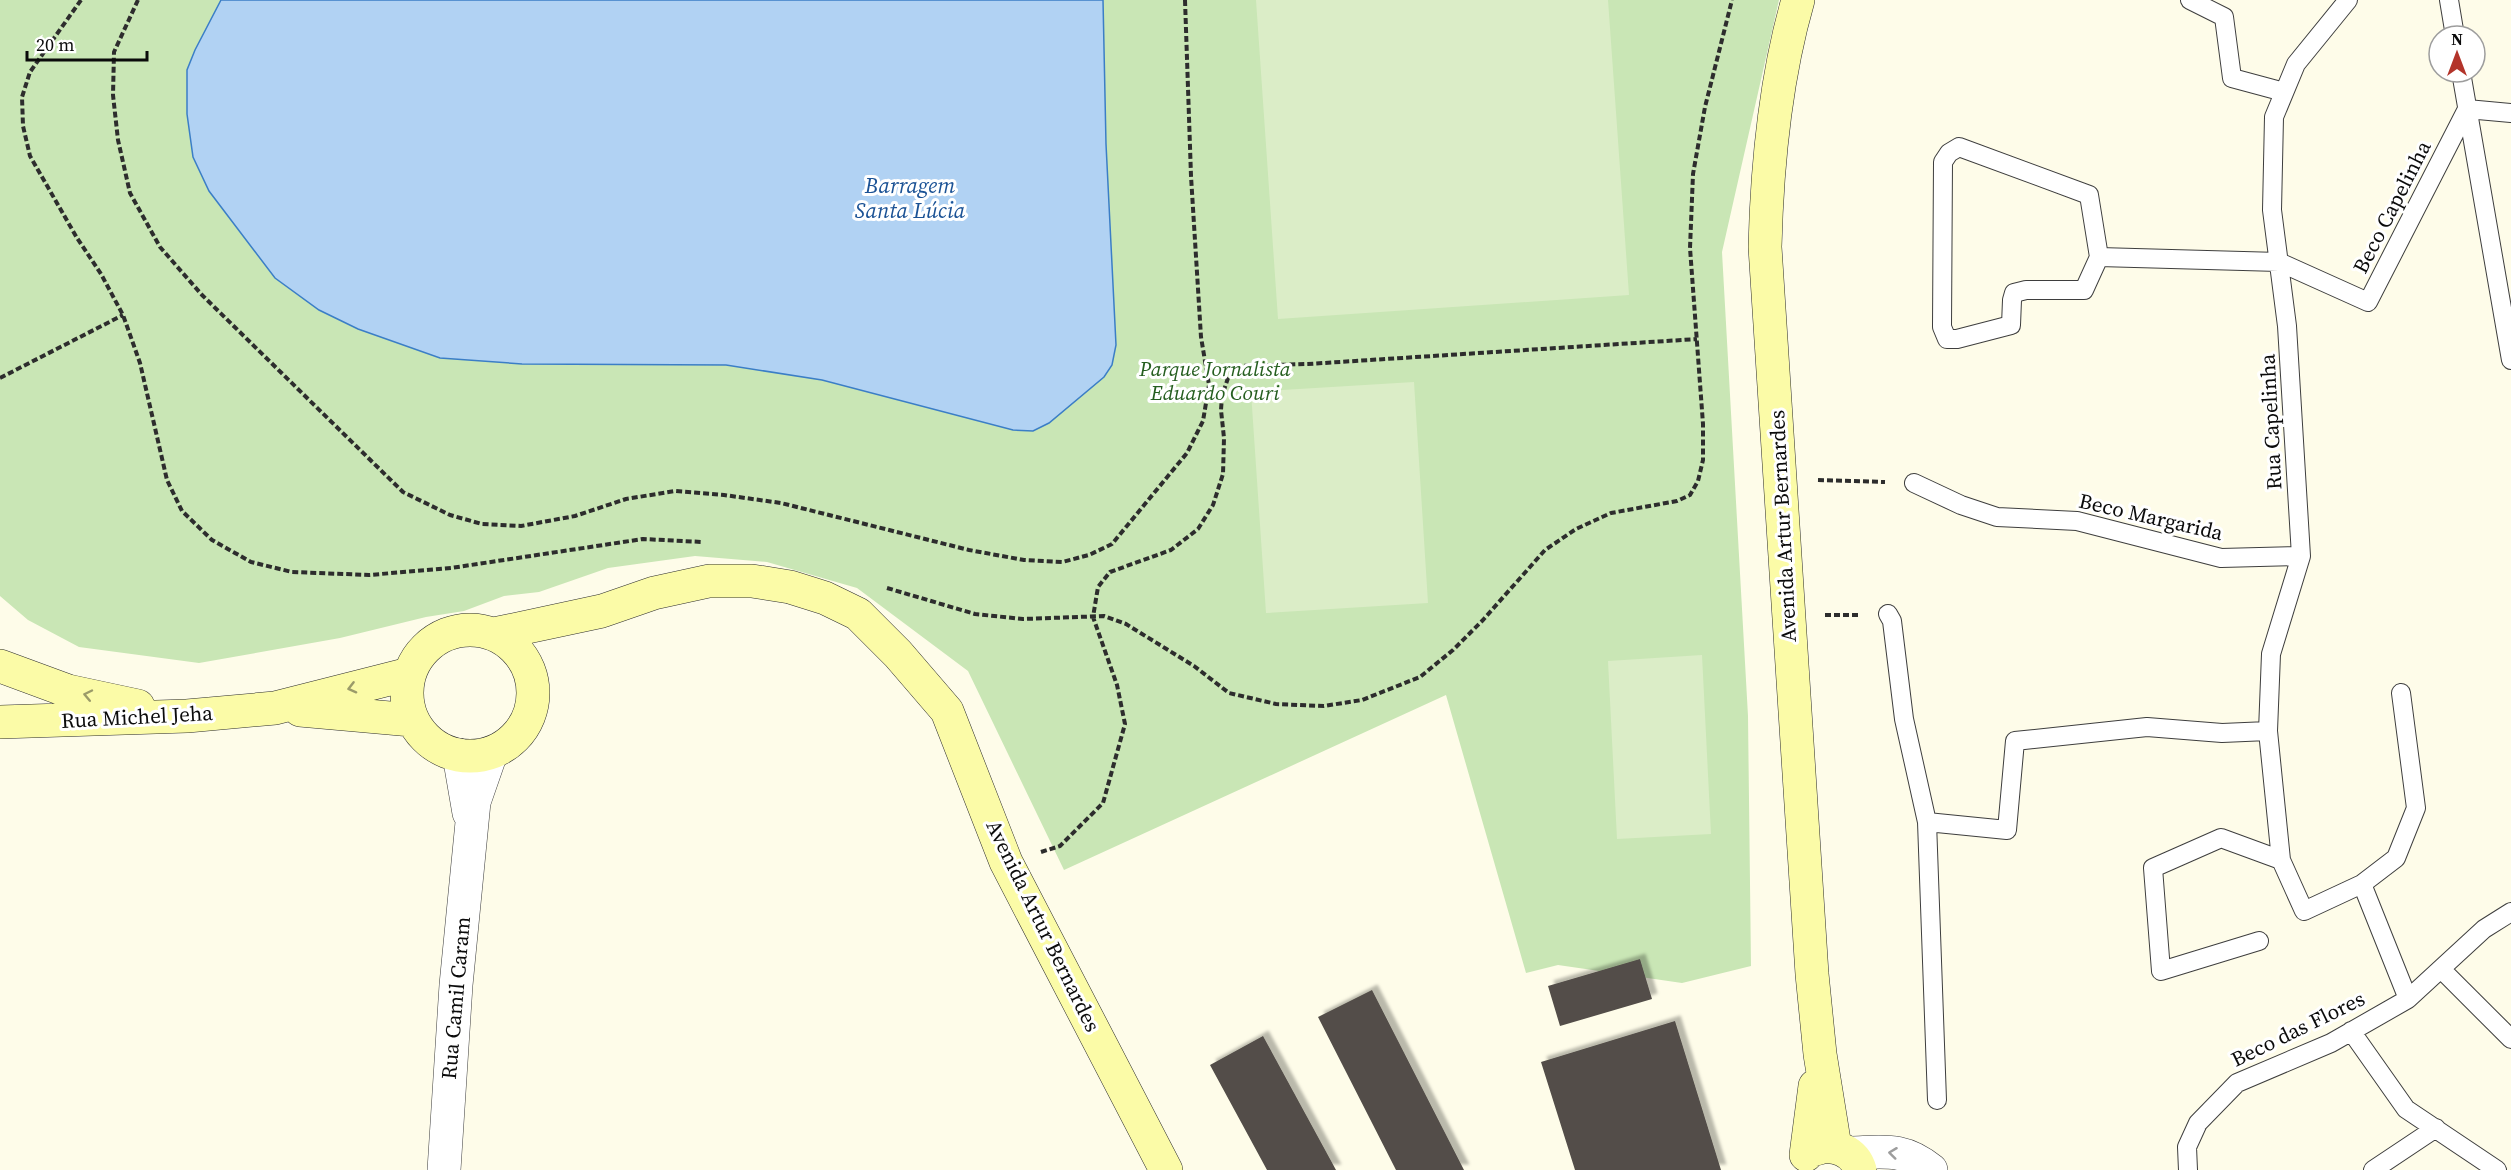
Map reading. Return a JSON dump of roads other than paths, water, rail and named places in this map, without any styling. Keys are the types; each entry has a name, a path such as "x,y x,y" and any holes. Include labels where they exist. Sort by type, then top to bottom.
{"street":[{"name":"Avenida Artur Bernardes","path":"1798,0 1773,123 1767,183 1765,247 1812,974 1830,1159"},
{"name":"Avenida Artur Bernardes","path":"494,634 602,610 654,593 709,581 752,581 790,587 825,598 858,615 898,654 947,711 1006,862 1166,1170"},
{"name":"Avenida Artur Bernardes","path":"524,661 602,610"},
{"path":"474,630 494,634 511,645 524,661 532,678 534,696 530,714 520,731 507,744 475,754 440,749 424,737 412,720 406,698 409,674 418,656 434,641 453,632 474,630"},
{"path":"0,666 68,691 186,716"},
{"name":"Rua Michel Jeha","path":"0,722 186,716 275,708 409,674"},
{"name":"Rua Michel Jeha","path":"275,708 412,720"},
{"name":"Rua Camil Caram","path":"444,1170 456,985 474,802 475,754"},
{"path":"1830,1159 1892,1151 1917,1158 1931,1170"}],"lane":[{"path":"2190,0 2224,17 2232,78 2284,92"},
{"name":"Rua Capelinha","path":"2348,0 2296,64 2274,117 2272,210 2287,326 2301,556 2271,654 2268,731 2281,860 2304,911 2362,884"},
{"path":"2449,0 2453,24"},
{"path":"2463,84 2511,360"},
{"path":"2468,109 2511,113"},
{"name":"Beco Capelinha","path":"2279,262 2368,302 2468,109"},
{"path":"1959,147 2089,195 2099,257 2084,290 2026,290 2014,293 2011,325 1957,339 1947,339 1942,327 1943,162 1948,153 1959,147"},
{"path":"2099,257 2279,262"},
{"name":"Beco Margarida","path":"1914,483 1961,505 1997,517 2077,521 2220,558 2301,556"},
{"path":"1888,615 1892,621 1904,719 1927,822 1937,1100"},
{"path":"2401,693 2416,808 2396,858 2362,884 2408,999"},
{"path":"1927,822 2007,830 2015,741 2147,727 2222,733 2268,731"},
{"path":"2259,941 2161,971 2153,868 2220,838 2281,860"},
{"name":"Beco das Flores","path":"2188,1170 2187,1148 2198,1123 2237,1083 2331,1043 2408,999 2484,929 2511,912"},
{"path":"2441,969 2511,1039"},
{"path":"2350,1031 2406,1109 2497,1170"},
{"path":"2373,1170 2436,1128"}],"water":[{"name":"Barragem Santa Lúcia","path":"221,0 1103,0 1106,144 1116,345 1112,365 1104,377 1049,423 1033,431 1013,430 822,380 726,365 522,364 440,358 358,329 319,310 275,278 209,191 193,157 187,114 187,70"}],"park label":[{"name":"Parque Jornalista Eduardo Couri","path":"1215,381"}]}
